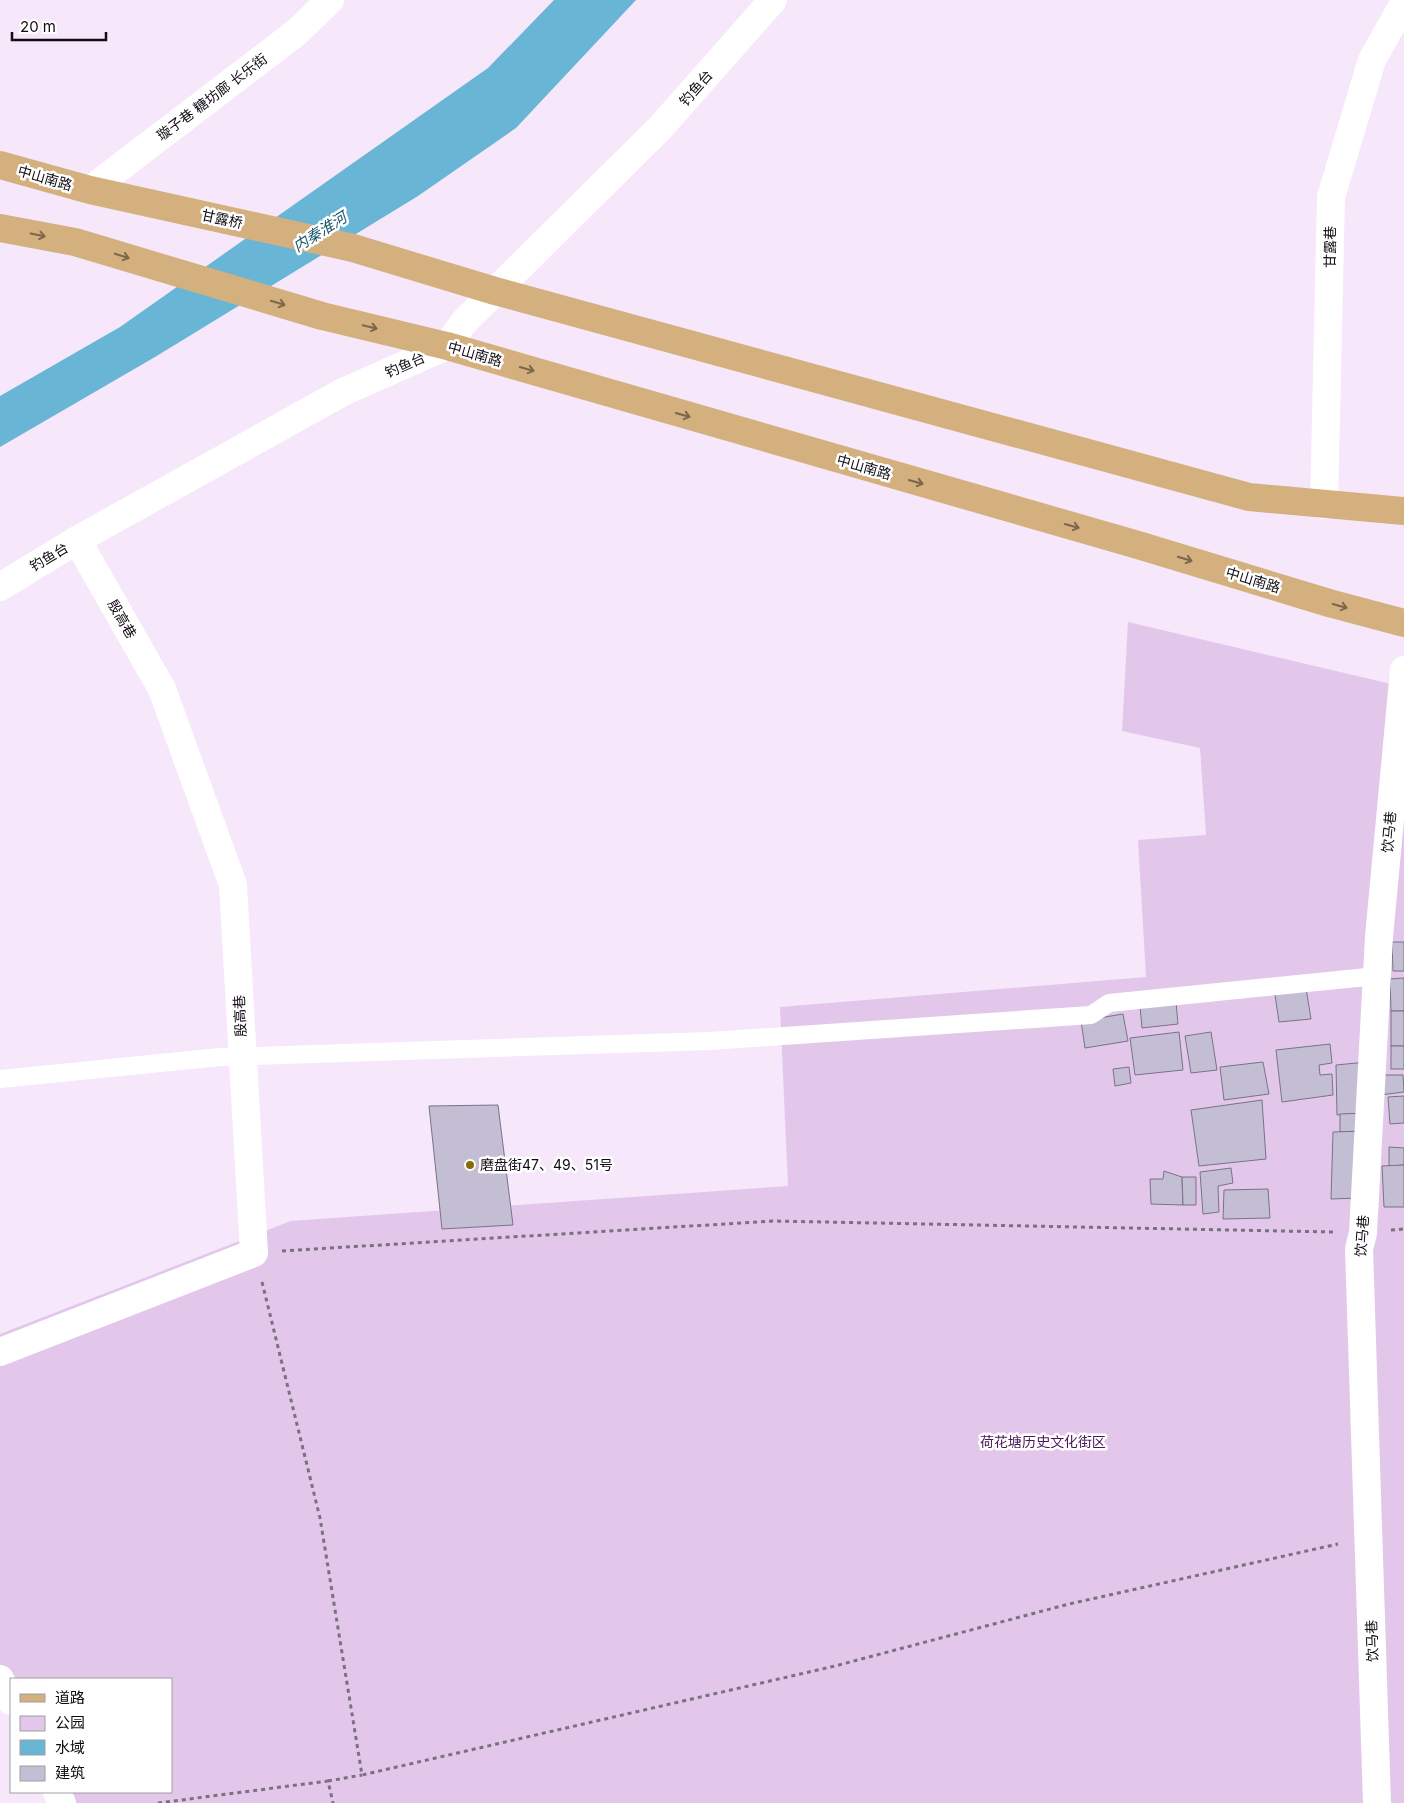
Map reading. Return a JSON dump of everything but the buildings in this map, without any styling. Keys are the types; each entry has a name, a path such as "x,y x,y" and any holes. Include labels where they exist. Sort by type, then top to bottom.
{"main road":[{"name":"中山南路","path":"0,165 90,190"},
{"name":"甘露桥","path":"90,190 353,248"},
{"name":"中山南路","path":"0,228 75,242 322,316 447,346 1404,623"}],"street":[{"name":"璇子巷 糖坊廊 长乐街","path":"90,190 297,32 330,0"},
{"name":"钓鱼台","path":"0,586 77,540 343,392 447,346 464,322 660,128 773,0"},
{"name":"甘露巷","path":"1324,505 1331,197 1372,60 1404,3"},
{"name":"殷高巷","path":"77,540 162,689 233,885 254,1252"},
{"name":"饮马巷","path":"1377,1803 1360,1249 1363,1233 1379,937 1404,670"},
{"path":"0,1352 254,1252"},
{"path":"0,1679 10,1699"}],"lane":[{"path":"0,170 90,190"},
{"path":"353,248 495,291 1249,497 1404,511"},
{"path":"0,1079 243,1056 710,1041 1081,1016 1091,1015 1109,1003 1377,976"}],"path":[{"path":"362,1775 320,1518 254,1252 773,1221 1363,1233"},
{"path":"158,1803 328,1782 362,1775 835,1666 1069,1604 1368,1538"},
{"path":"328,1782 333,1803"}],"green space":[{"name":"荷花塘历史文化街区","path":"1128,622 1404,687 1404,1803 62,1803 57,1793 172,1793 172,1678 10,1678 0,1688 0,1334 291,1221 788,1186 780,1007 1146,977 1138,840 1206,835 1200,748 1122,731"}],"water":[{"name":"内秦淮河","path":"554,0 636,0 516,128 418,196 155,357 0,447 0,396 120,327 488,68"}],"place":[{"name":"磨盘街47、49、51号","path":"470,1165"}]}
